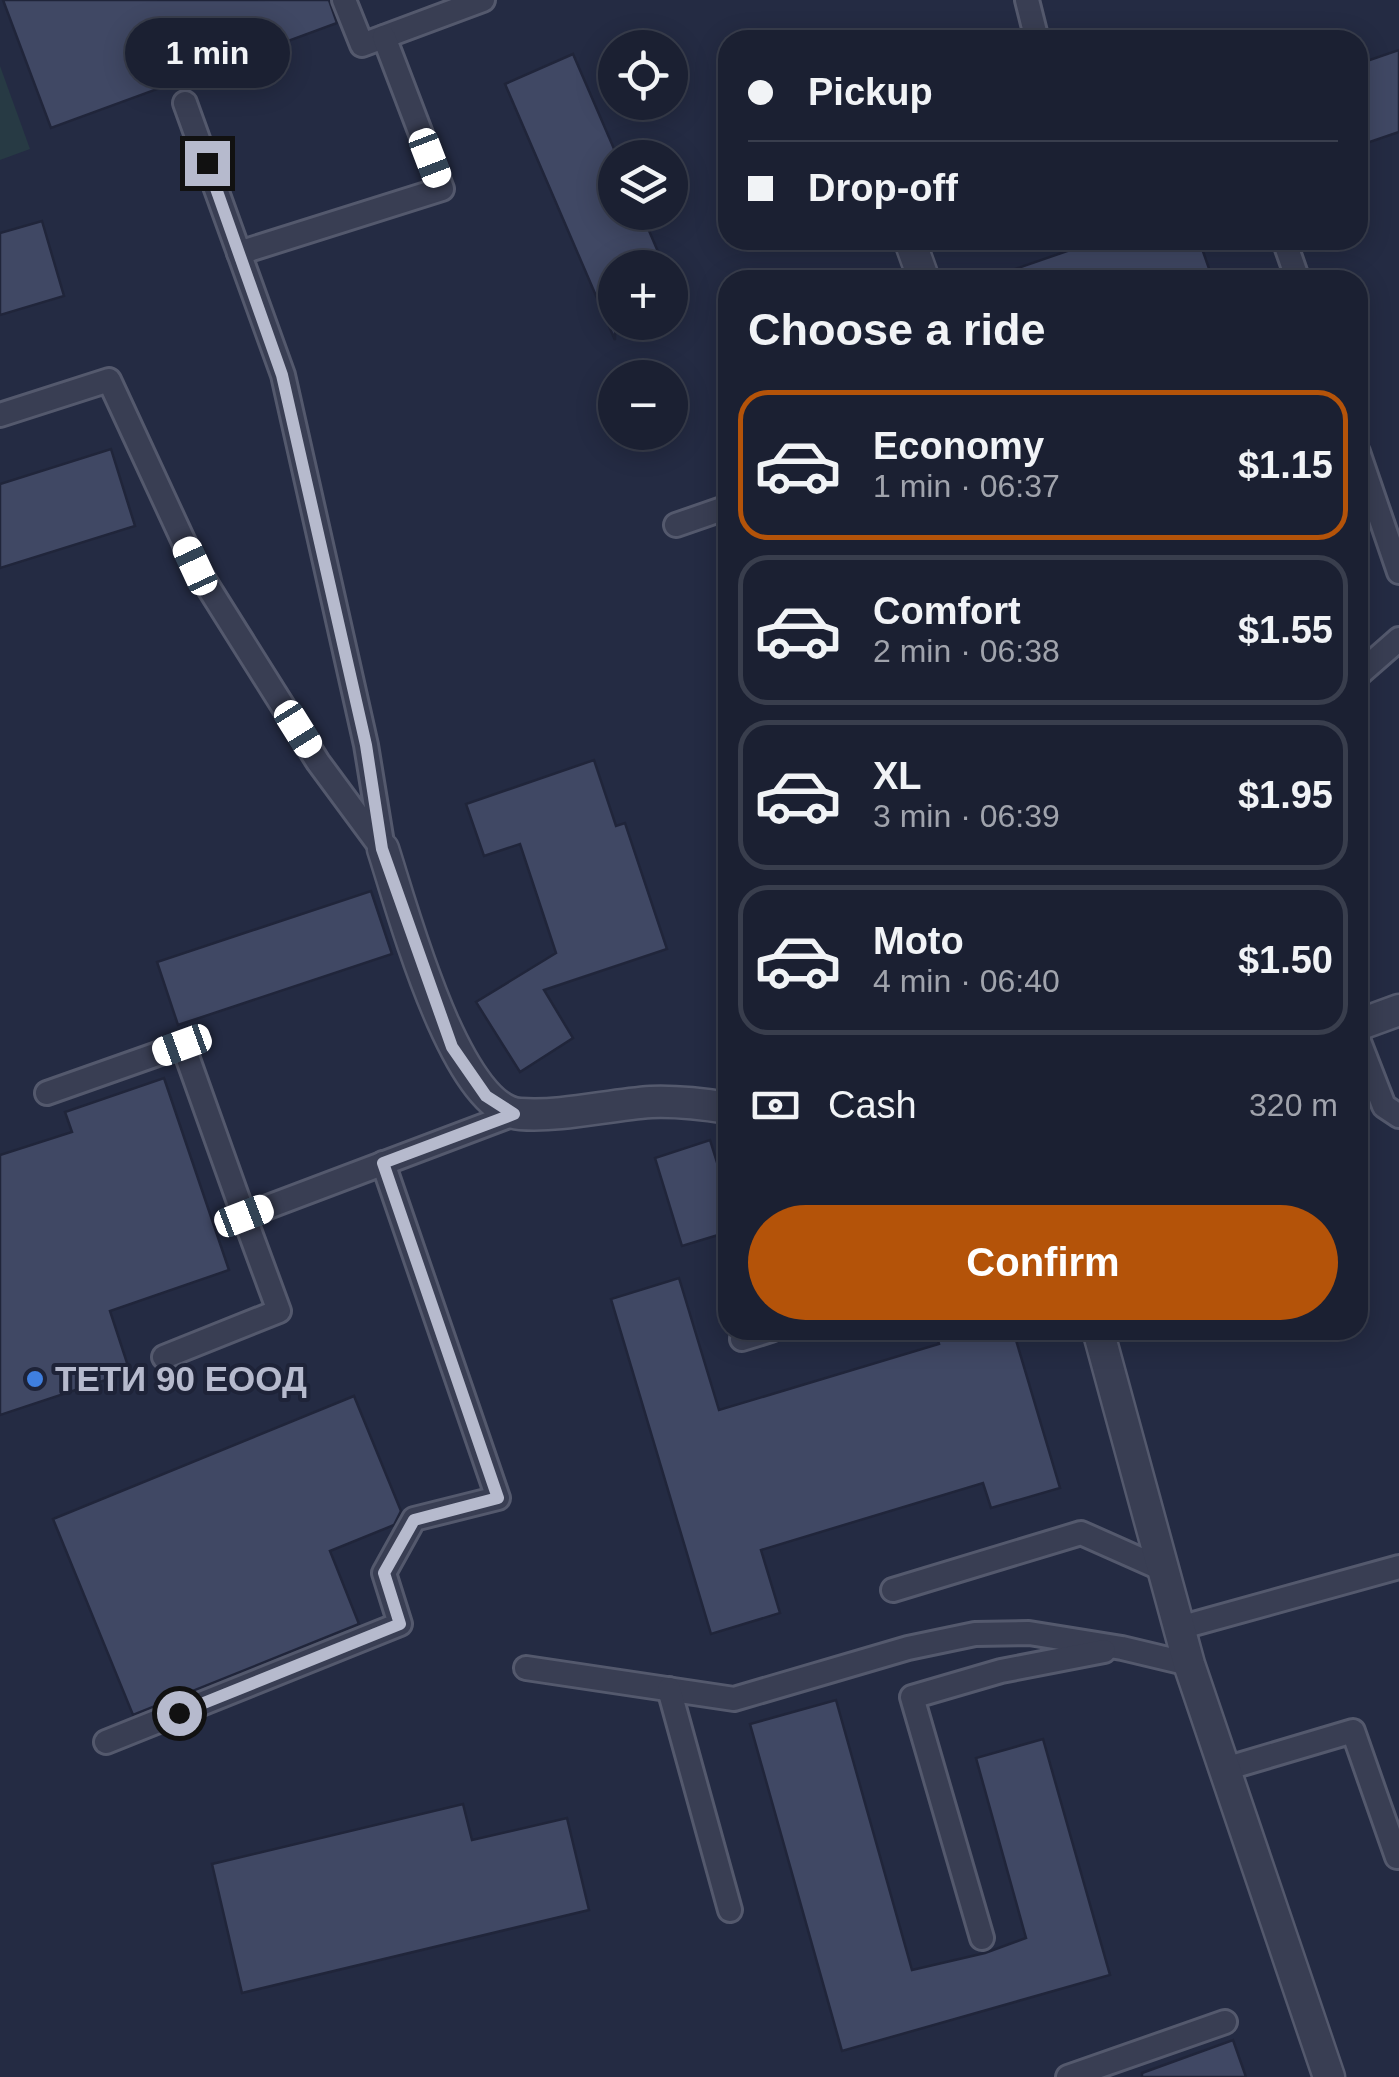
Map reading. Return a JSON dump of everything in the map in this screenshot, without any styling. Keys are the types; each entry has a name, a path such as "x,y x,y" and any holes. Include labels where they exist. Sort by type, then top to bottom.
{"street":[{"path":"382,849 452,1047 486,1096 514,1114 555,1114 653,1102 718,1107"},
{"path":"1368,1021 1399,1010"},
{"path":"1101,1340 1189,1664 1329,2077"}],"lane":[{"path":"344,0 362,45 483,0"},
{"path":"1027,0 1034,30"},
{"path":"240,253 442,189 384,37"},
{"path":"185,102 282,375 366,745 382,849"},
{"path":"0,415 109,380 195,566 318,762 382,849"},
{"path":"1368,481 1399,572"},
{"path":"676,525 718,510"},
{"path":"1368,666 1399,640"},
{"path":"47,1093 182,1045 280,1311 164,1357"},
{"path":"1368,1065 1384,1106 1399,1116"},
{"path":"244,1216 514,1114"},
{"path":"106,1742 400,1624 384,1573 414,1520 498,1498 383,1163"},
{"path":"893,1590 1082,1532 1162,1569"},
{"path":"1179,1628 1399,1568"},
{"path":"526,1668 734,1699 908,1648 975,1634 1029,1633 1189,1664"},
{"path":"982,1938 912,1697 1002,1671 1122,1648"},
{"path":"669,1689 730,1910"},
{"path":"1225,1769 1352,1730 1397,1858"},
{"path":"1068,2077 1225,2022"}],"shaded area":[{"path":"0,66 30,149 0,160"}],"building":[{"path":"3,0 329,0 337,23 51,128"},
{"path":"1399,50 1399,132 1368,143 1368,61"},
{"path":"573,54 598,120 602,120 610,140 598,140 598,230 649,230 657,250 598,250 598,300 505,84"},
{"path":"42,221 64,296 0,315 0,233"},
{"path":"1070,250 1202,250 1210,270 1012,270"},
{"path":"111,449 135,526 0,568 0,484"},
{"path":"594,760 616,826 625,823 667,949 544,990 573,1038 520,1072 476,1002 556,953 520,844 484,856 466,804"},
{"path":"371,891 392,954 178,1025 157,962"},
{"path":"164,1078 229,1270 110,1311 130,1372 0,1415 0,1155 72,1132 65,1112"},
{"path":"710,1140 718,1166 718,1235 682,1246 655,1158"},
{"path":"679,1278 719,1410 939,1344 938,1340 1016,1340 1060,1488 991,1508 983,1483 761,1550 780,1613 711,1634 611,1299"},
{"path":"354,1396 401,1511 394,1525 330,1551 359,1624 133,1715 53,1519"},
{"path":"836,1700 912,1970 985,1953 1026,1938 976,1758 1043,1739 1110,1975 842,2051 750,1724"},
{"path":"463,1804 472,1840 567,1818 589,1910 242,1993 212,1864"},
{"path":"1233,2040 1246,2077 1142,2077 1142,2073"}],"place":[{"name":"ТЕТИ 90 ЕООД","path":"35,1379"}],"route":[{"path":"179,1713 400,1624 384,1573 414,1520 498,1498 383,1163 514,1114 486,1096 452,1047 382,849 366,745 282,375 207,163"}]}
